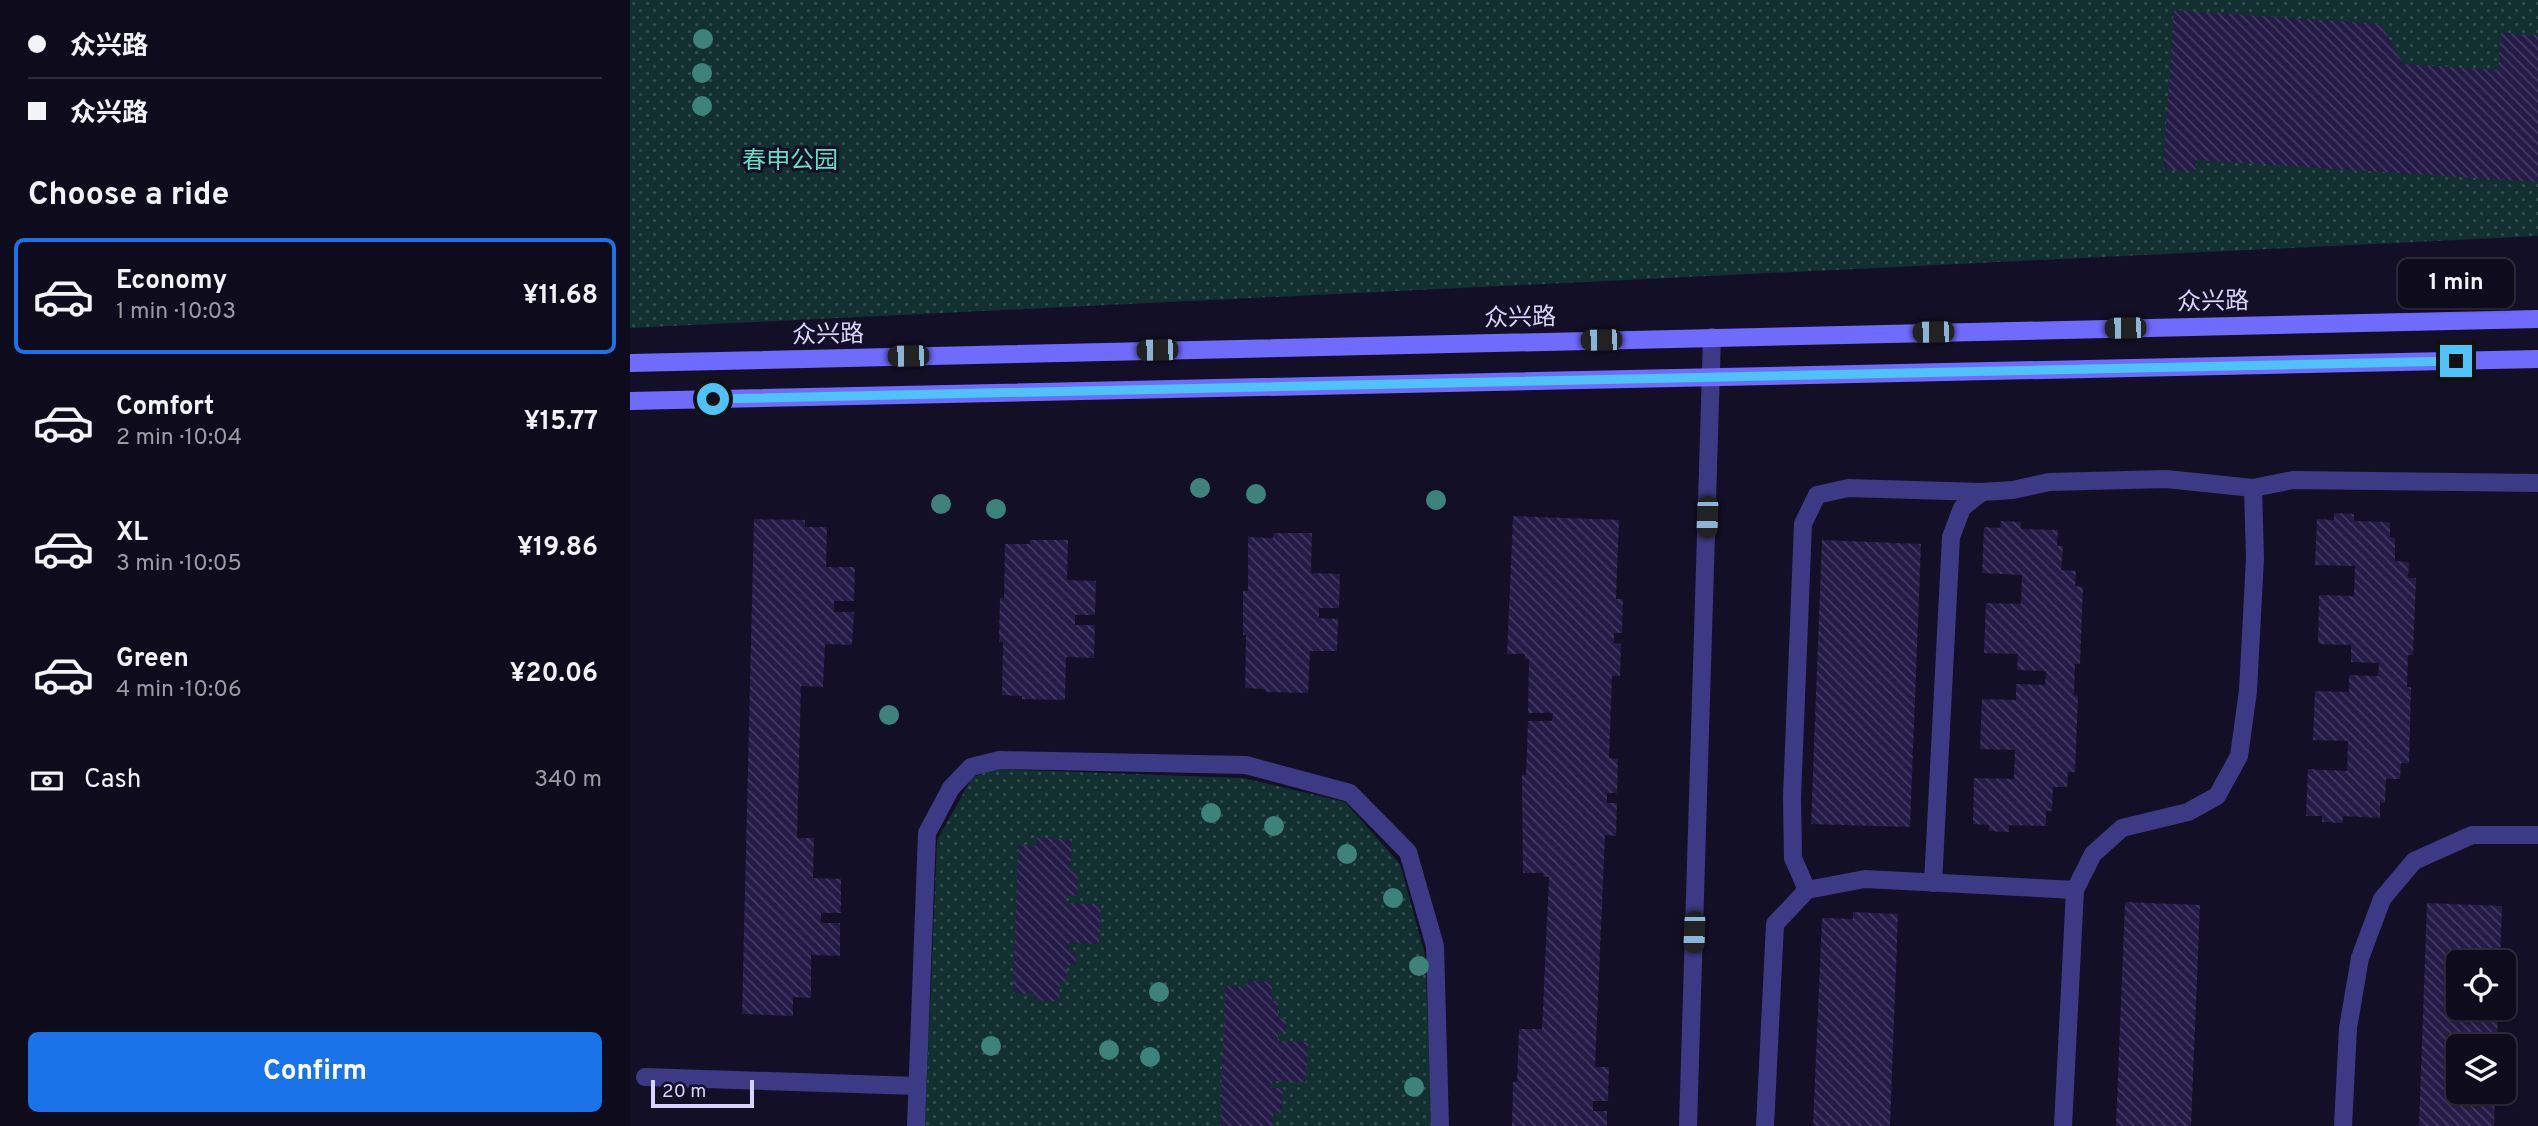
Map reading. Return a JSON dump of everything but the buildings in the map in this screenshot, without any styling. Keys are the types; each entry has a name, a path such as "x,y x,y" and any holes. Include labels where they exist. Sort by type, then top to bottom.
{"street":[{"name":"众兴路","path":"630,363 2538,319"},
{"path":"1688,1126 1712,337"},
{"path":"630,401 2538,359"},
{"path":"1807,890 1793,858 1792,797 1803,524 1817,495 1848,488 1982,492 2013,490 2049,482 2166,479 2253,488 2293,480 2538,483"},
{"path":"2063,1126 2075,890 2093,854 2122,828 2188,812 2217,796 2239,757 2248,691 2253,598 2253,488"},
{"path":"1933,883 1951,537 1962,508 1982,492"},
{"path":"916,1126 927,833 951,788 971,767 999,760 1245,765 1350,793 1408,852 1435,946 1440,1126"},
{"path":"2343,1126 2348,1028 2360,958 2382,899 2414,861 2472,835 2538,835"},
{"path":"1765,1126 1775,925 1807,890 1865,879 2075,890"},
{"path":"645,1077 918,1086"}],"green space":[{"name":"春申公园","path":"630,0 2538,0 2538,236 630,328"},
{"path":"993,769 1243,778 1345,802 1400,864 1425,955 1432,1126 925,1126 937,840 972,778"}],"route":[{"path":"713,399 1684,380 2456,361"}]}
